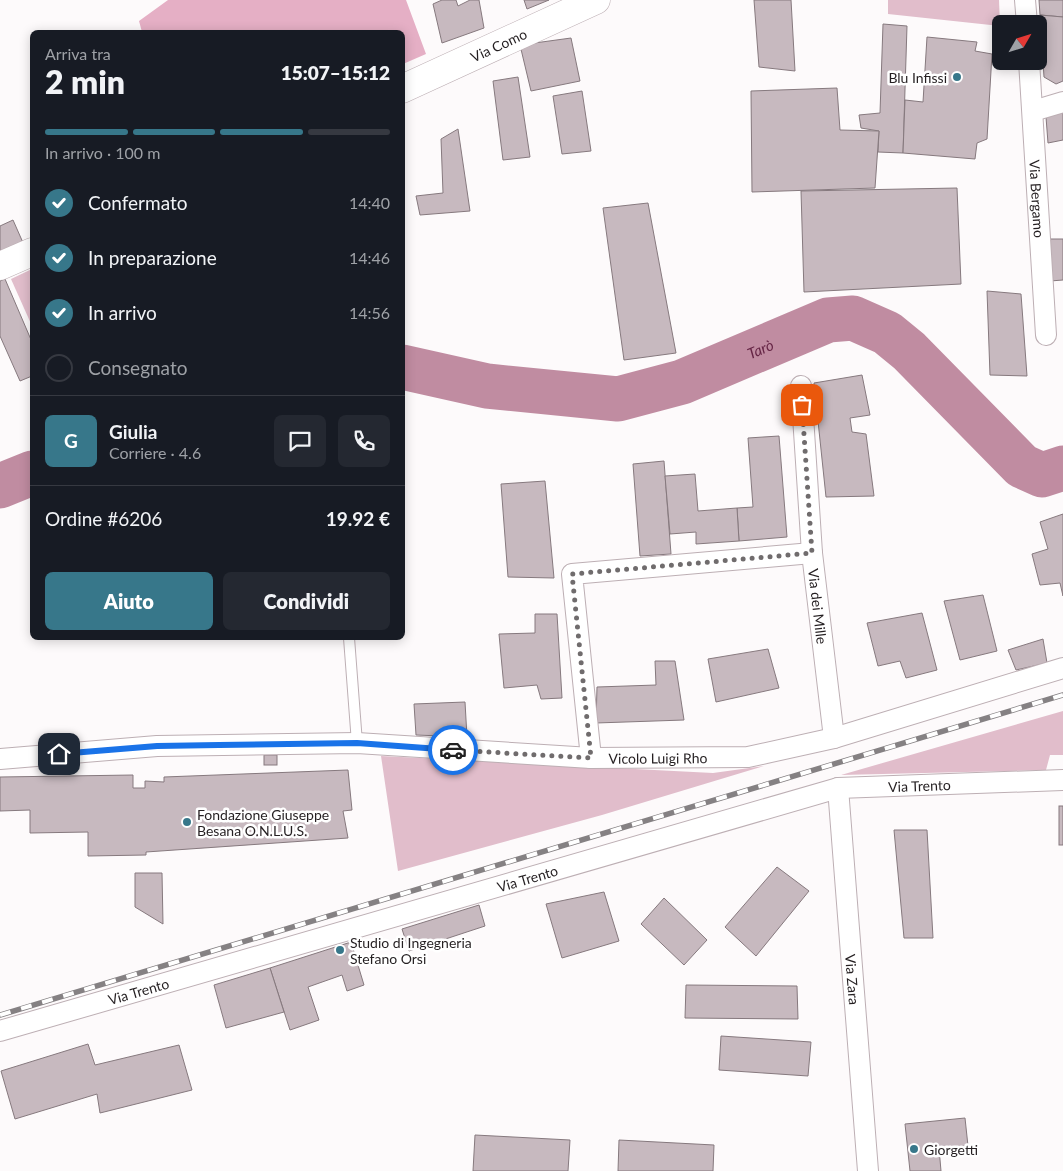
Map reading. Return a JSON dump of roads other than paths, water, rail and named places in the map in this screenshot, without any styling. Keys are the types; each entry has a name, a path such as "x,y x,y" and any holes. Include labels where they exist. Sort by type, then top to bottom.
{"street":[{"name":"Via Como","path":"405,88 596,0"},
{"path":"1025,0 1026,15"},
{"name":"Via Bergamo","path":"1031,70 1046,335"},
{"path":"1033,111 1063,102"},
{"path":"0,266 30,253"},
{"name":"Via dei Mille","path":"801,386 812,553 834,738"},
{"path":"591,758 572,574 812,553"},
{"name":"Vicolo Luigi Rho","path":"0,759 157,746 357,743 591,758 748,757 834,738 1063,668"},
{"name":"Via Trento","path":"0,1031 838,788 1063,780"},
{"name":"Via Zara","path":"838,788 868,1171"}],"lane":[{"path":"349,640 357,743"}],"waterway":[{"name":"Tarò","path":"405,368 487,386 618,399 682,382 828,320 853,318 887,333 909,351 1022,466 1042,475 1063,468"},
{"name":"Tarò","path":"0,486 30,474"}],"railway":[{"path":"0,1015 1063,695"}],"place":[{"name":"Blu Infissi","path":"957,77"},
{"name":"Fondazione Giuseppe Besana O.N.L.U.S.","path":"187,822"},
{"name":"Studio di Ingegneria Stefano Orsi","path":"340,950"},
{"name":"Giorgetti","path":"914,1149"}]}
